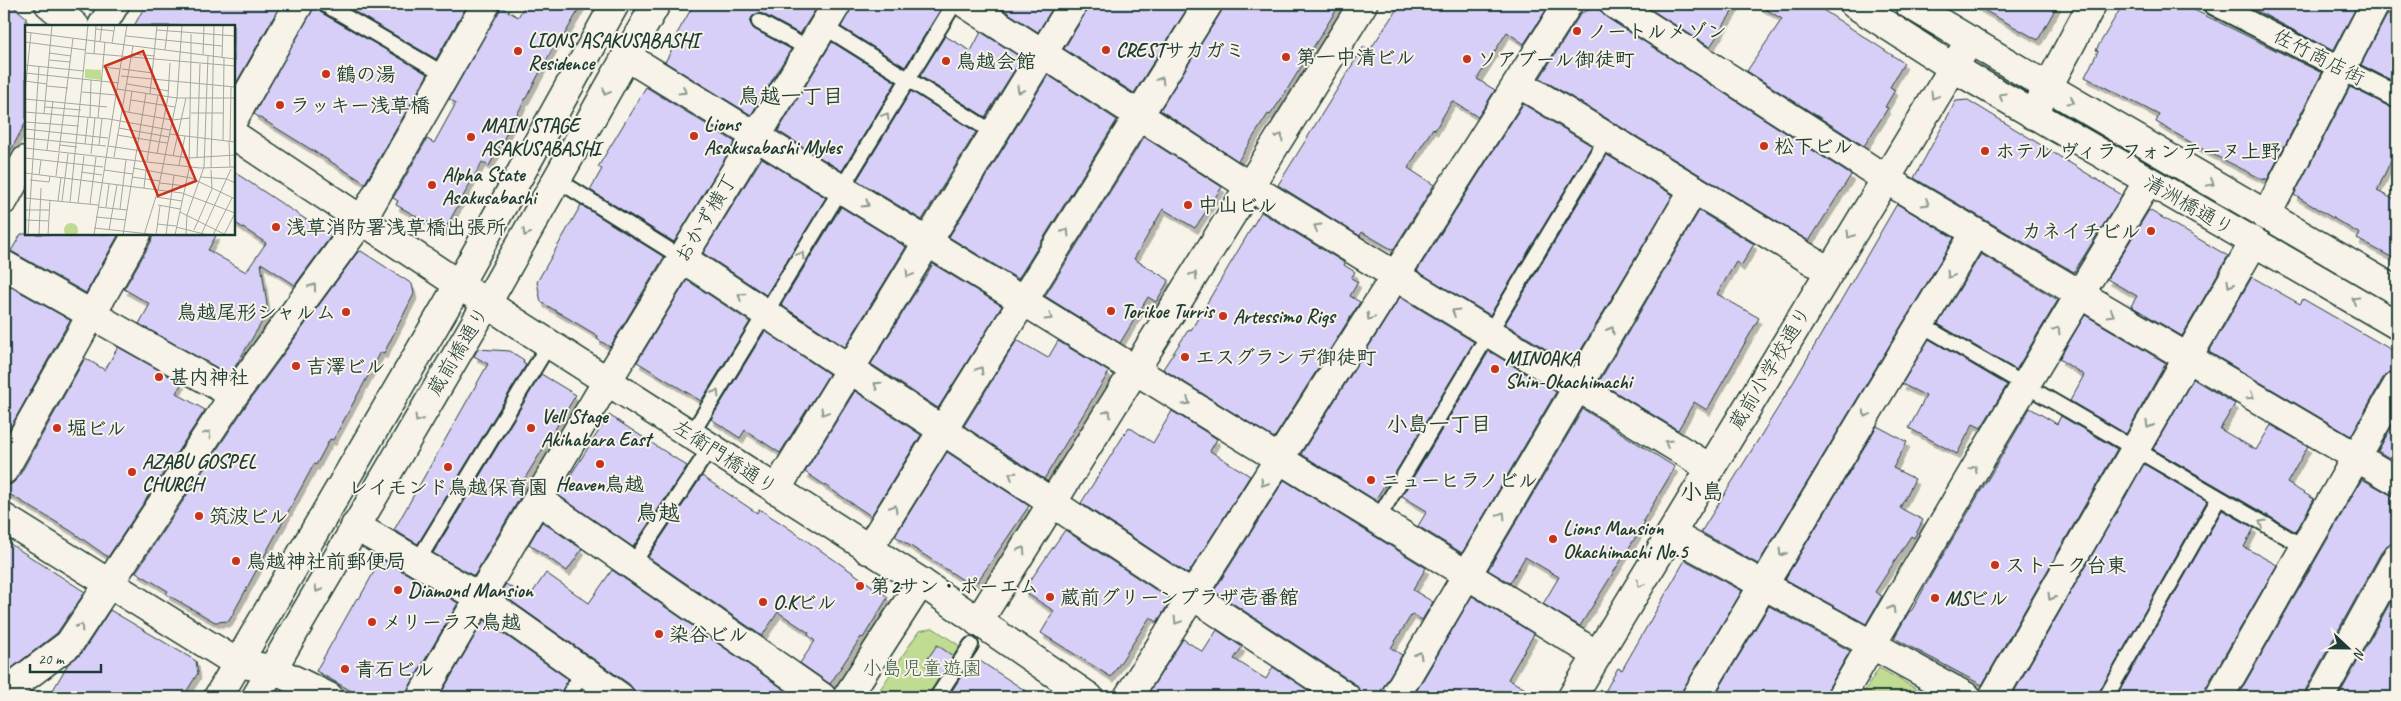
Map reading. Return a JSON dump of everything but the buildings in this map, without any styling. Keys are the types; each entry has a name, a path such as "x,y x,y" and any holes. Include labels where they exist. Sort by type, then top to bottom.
{"street":[{"path":"49,4 74,25"},
{"path":"103,25 115,4"},
{"path":"235,116 298,4"},
{"path":"13,687 69,644 234,395 362,220 486,4"},
{"name":"蔵前橋通り","path":"218,697 459,284 615,4"},
{"name":"蔵前橋通り","path":"256,697 487,303 656,4"},
{"path":"966,4 1249,186 1710,468"},
{"path":"776,490 1073,4"},
{"path":"868,550 1208,4"},
{"path":"975,633 1053,502 1363,4"},
{"path":"1128,697 1568,4"},
{"path":"1614,4 1885,178 1975,233 2397,481"},
{"name":"清洲橋通り","path":"1854,4 1952,67 2033,115 2397,325"},
{"path":"2033,115 2092,4"},
{"name":"佐竹商店街","path":"2214,4 2397,97"},
{"path":"2266,216 2375,4"},
{"name":"清洲橋通り","path":"1924,8 1970,40 2048,88 2397,291"},
{"name":"おかず横丁","path":"421,697 607,381 830,15"},
{"name":"蔵前小学校通り","path":"1572,697 1970,40"},
{"path":"626,56 1597,655"},
{"path":"1518,82 1829,271"},
{"name":"左衛門橋通り","path":"235,136 549,344 868,550 921,582 975,633 1089,697"},
{"path":"4,200 25,162"},
{"path":"1842,697 2024,385 2148,181"},
{"path":"1395,697 1694,189"},
{"path":"1696,697 1975,233"},
{"path":"4,470 136,235"},
{"path":"1993,697 2254,242"},
{"path":"682,258 1346,697"},
{"path":"4,265 234,395"},
{"path":"2219,697 2397,386"},
{"path":"537,499 822,697"},
{"path":"4,518 237,663 272,669 329,697"},
{"path":"355,526 479,597 620,697"},
{"path":"1671,534 1967,697"},
{"path":"2320,697 2397,557"},
{"path":"846,697 921,582"}],"lane":[{"path":"324,4 446,75"},
{"path":"632,565 700,441 766,312 954,4"},
{"path":"830,15 908,79 994,133"},
{"path":"759,22 809,49"},
{"path":"1377,520 1607,137"},
{"path":"556,180 682,258"},
{"path":"1920,324 2304,547"},
{"path":"417,562 549,344"},
{"path":"2106,697 2219,498"},
{"path":"937,697 975,633"},
{"path":"568,697 583,671"}],"green space":[{"name":"小島児童遊園","path":"933,628 963,648 930,697 875,697 919,631"},
{"path":"1879,668 1931,697 1861,697"}],"place":[{"name":"ノートルメゾン","path":"1577,31"},
{"name":"CRESTサカガミ","path":"1106,50"},
{"name":"LIONS ASAKUSABASHI Residence","path":"518,51"},
{"name":"第一中清ビル","path":"1286,57"},
{"name":"ソアブール御徒町","path":"1467,59"},
{"name":"鳥越会館","path":"946,61"},
{"name":"鶴の湯","path":"326,74"},
{"name":"ラッキー浅草橋","path":"280,105"},
{"name":"Lions Asakusabashi Myles","path":"694,136"},
{"name":"MAIN STAGE ASAKUSABASHI","path":"471,137"},
{"name":"松下ビル","path":"1764,146"},
{"name":"ホテル ヴィラ フォンテーヌ上野","path":"1985,151"},
{"name":"Alpha State Asakusabashi","path":"432,185"},
{"name":"中山ビル","path":"1188,205"},
{"name":"浅草消防署浅草橋出張所","path":"276,227"},
{"name":"カネイチビル","path":"2151,231"},
{"name":"Torikoe Turris","path":"1111,311"},
{"name":"鳥越尾形シャルム","path":"346,312"},
{"name":"Artessimo Rigs","path":"1223,316"},
{"name":"エスグランデ御徒町","path":"1185,357"},
{"name":"吉澤ビル","path":"296,366"},
{"name":"MINOAKA Shin-Okachimachi","path":"1495,369"},
{"name":"甚内神社","path":"159,377"},
{"name":"堀ビル","path":"57,428"},
{"name":"Vell Stage Akihabara East","path":"531,428"},
{"name":"Heaven鳥越","path":"600,464"},
{"name":"レイモンド鳥越保育園","path":"448,467"},
{"name":"AZABU GOSPEL CHURCH","path":"132,472"},
{"name":"ニューヒラノビル","path":"1371,480"},
{"name":"筑波ビル","path":"199,516"},
{"name":"Lions Mansion Okachimachi No.5","path":"1553,539"},
{"name":"鳥越神社前郵便局","path":"236,561"},
{"name":"ストーク台東","path":"1995,565"},
{"name":"第2サン・ポーエム","path":"860,586"},
{"name":"Diamond Mansion","path":"398,590"},
{"name":"蔵前グリーンプラザ壱番館","path":"1050,597"},
{"name":"MSビル","path":"1935,598"},
{"name":"O.Kビル","path":"763,602"},
{"name":"メリーラス鳥越","path":"372,622"},
{"name":"染谷ビル","path":"659,634"},
{"name":"青石ビル","path":"345,669"}],"district":[{"name":"鳥越一丁目","path":"791,96"},
{"name":"小島一丁目","path":"1439,424"},
{"name":"小島","path":"1702,492"},
{"name":"鳥越","path":"658,513"}]}
